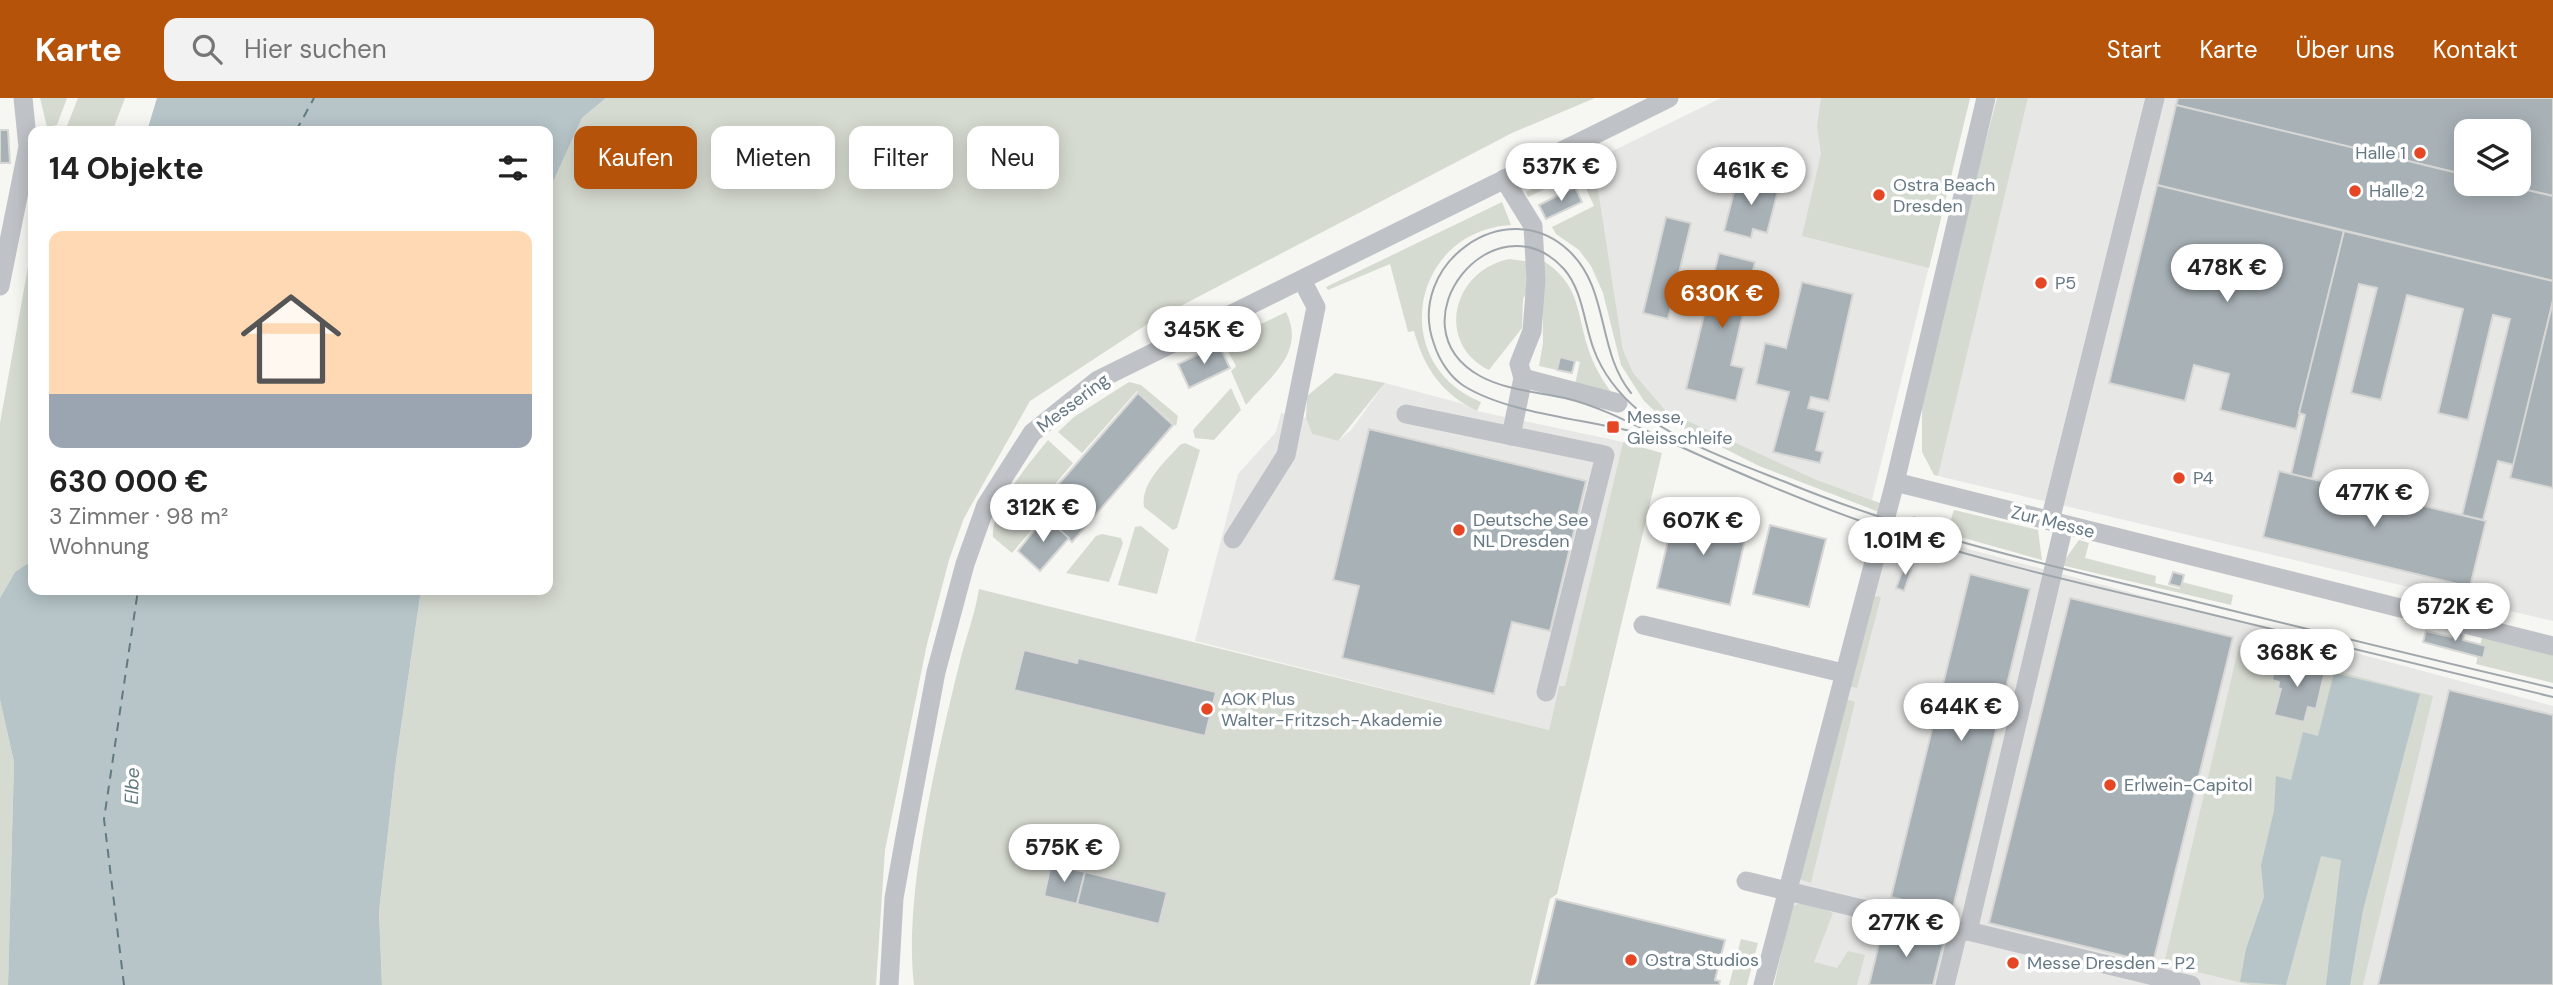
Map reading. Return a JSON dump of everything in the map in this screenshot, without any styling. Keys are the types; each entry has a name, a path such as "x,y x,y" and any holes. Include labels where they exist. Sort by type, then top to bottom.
{"street":[{"path":"0,286 28,147 23,98"},
{"name":"Messering","path":"889,985 894,898 936,672 965,564 986,505 1032,433 1098,380 1669,98"},
{"path":"1763,985 1895,482 1986,98"},
{"path":"1945,985 1963,932 2155,98"},
{"path":"1504,179 1533,226 1535,242 1536,280 1532,331 1519,363 1523,378 1511,436"},
{"path":"1233,539 1286,455 1316,307 1302,280"},
{"path":"1523,378 1618,403"},
{"path":"1406,414 1605,455 1546,691"},
{"name":"Zur Messe","path":"1895,482 2553,646"},
{"path":"1643,625 1843,673"},
{"path":"1746,881 2191,985"}],"shaded area":[{"path":"40,98 67,98 57,125 47,126"},
{"path":"78,98 125,98 114,126 67,126"},
{"path":"606,98 1595,98 1512,133 1152,321 1030,401 964,518 949,560 927,644 885,850 876,985 382,985 379,912 396,761 420,595 553,595 553,182 574,136 574,189 697,189 697,126 578,126 582,118"},
{"path":"1721,98 1970,98 1872,500 1817,480 1666,411 1632,373 1623,350 1596,177 1588,163"},
{"name":"Ostra Beach Dresden","path":"1821,98 1970,98 1929,268 1802,236 1821,154 1817,126"},
{"path":"1997,98 2028,98 1938,476 1934,475 1922,452 1922,403 1961,233"},
{"path":"2028,98 2553,98 2553,621 1938,476"},
{"path":"1588,163 1596,176 1623,350 1633,373 1666,411 1817,480 1880,503 1879,512 1759,466 1660,416 1644,401 1621,365 1603,293 1591,266 1579,250 1556,234 1552,227 1594,206 1579,173 1528,197 1526,192"},
{"path":"1502,202 1511,225 1477,233 1451,250 1433,274 1423,302 1423,331 1432,359 1451,384 1481,402 1477,411 1454,397 1429,368 1414,331 1408,332 1390,264 1328,290 1326,287"},
{"path":"1509,259 1531,262 1529,288 1523,299 1522,328 1489,370 1472,358 1461,343 1457,309 1463,292 1474,278 1490,266"},
{"path":"1542,260 1564,279 1570,288 1590,354 1611,392 1575,384 1580,362 1560,357 1557,370 1539,366 1543,343"},
{"path":"28,267 28,563 15,572 0,598 0,423"},
{"path":"1286,312 1292,339 1289,351 1283,363 1246,405 1231,371 1236,366 1228,351 1240,346 1236,336"},
{"path":"1335,373 1385,383 1338,441 1312,434 1306,418 1307,396"},
{"path":"1129,382 1141,385 1178,416 1176,426 1137,391 1082,453 1058,432 1074,417"},
{"path":"1385,383 1460,403 1477,411 1623,442 1565,687 1559,686 1549,730 1195,641 1238,474 1276,432 1281,413 1306,418 1312,434 1338,441 1351,430"},
{"path":"1231,388 1241,410 1214,440 1195,438 1193,430"},
{"path":"1048,440 1073,463 1034,509 1042,518 1012,553 993,537 994,525 1013,486"},
{"name":"AOK Plus Walter-Fritzsch-Akademie","path":"1623,442 1662,453 1557,894 1550,899 1530,985 914,985 913,909 925,823 942,737 979,589 1549,730 1559,686 1565,686"},
{"path":"1185,443 1200,450 1177,528 1173,530 1144,507 1144,498 1155,473 1180,445"},
{"path":"1954,510 2038,530 2042,560 1911,523 1913,516 1949,525"},
{"path":"1141,526 1169,549 1157,594 1118,585 1135,527"},
{"path":"1890,528 2553,706 2553,985 1774,985"},
{"path":"1102,534 1121,538 1123,543 1109,582 1066,573 1096,536"},
{"path":"2079,540 2089,543 2085,558 2156,576 2155,583 2180,589 2182,582 2233,595 2231,605 2061,565"},
{"path":"1868,595 1881,597 1857,688 1846,686"},
{"path":"2482,637 2553,655 2553,683 2476,664"},
{"path":"2239,646 2433,696 2363,985 2251,985 2164,964","holes":["2277,659 2325,671 2316,709 2308,707 2304,722 2275,715 2281,689 2279,682 2272,680"]},
{"path":"1843,698 1855,702 1811,883 1799,879"},
{"path":"0,700 14,762 8,985 0,985"},
{"path":"1804,902 1833,913 1814,962 1837,968 1848,951 1865,955 1857,985 1774,985 1792,906"},
{"path":"1741,939 1758,943 1747,985 1729,985"}],"water":[{"path":"157,98 606,98 582,118 578,126 574,126 574,136 553,182 553,126 149,126"},
{"name":"Elbe","path":"28,563 28,595 420,595 396,761 379,912 382,985 8,985 14,762 0,700 0,598 15,572"},
{"path":"2334,673 2420,694 2363,910 2350,985 2326,985 2341,860 2321,856 2286,985 2240,982 2246,949 2264,897 2261,865 2274,811 2276,776 2291,780 2303,732 2318,736"}],"building":[{"name":"Halle 1","path":"2178,98 2553,98 2553,196 2531,191 2531,119 2454,119 2454,172 2176,105"},
{"name":"Halle 2","path":"2176,105 2454,172 2454,196 2531,196 2531,191 2553,196 2553,281 2157,185"},
{"path":"0,130 8,130 10,163 0,163"},
{"path":"1738,176 1779,187 1767,233 1753,229 1751,238 1724,231"},
{"path":"2157,185 2344,231 2296,429 2220,410 2229,374 2194,365 2185,401 2109,383"},
{"path":"1575,187 1582,202 1546,219 1539,205"},
{"path":"1666,217 1691,223 1668,319 1643,313"},
{"path":"2344,231 2553,281 2553,301 2514,465 2498,461 2483,520 2462,515 2510,319 2493,315 2468,420 2438,413 2463,309 2407,295 2381,400 2351,393 2377,288 2359,284 2312,479 2291,474 2305,415 2299,413"},
{"path":"1719,253 1755,262 1731,365 1744,368 1736,401 1686,389"},
{"path":"1802,282 1853,294 1829,401 1811,397 1808,408 1825,412 1816,450 1823,452 1820,463 1773,452 1789,392 1756,384 1765,343 1786,348"},
{"path":"2553,301 2553,488 2510,478"},
{"path":"1219,345 1230,368 1189,388 1178,364"},
{"path":"1560,357 1575,361 1572,373 1557,370"},
{"path":"1138,393 1173,425 1072,542 1037,509"},
{"name":"Deutsche See NL Dresden","path":"1369,429 1586,481 1550,631 1512,622 1494,694 1342,658 1359,586 1333,580"},
{"path":"2279,471 2486,521 2470,587 2263,537"},
{"path":"1675,510 1748,526 1730,605 1657,588"},
{"path":"1045,517 1069,538 1040,571 1018,551"},
{"path":"1770,525 1826,539 1809,607 1753,594"},
{"path":"1906,562 1913,565 1904,591 1896,588"},
{"path":"2173,572 2184,575 2181,587 2169,584"},
{"path":"1970,574 2030,589 1952,912 1891,897"},
{"name":"Erlwein-Capitol","path":"2070,598 2233,637 2153,963 1989,923"},
{"path":"2453,630 2464,633 2463,640 2486,646 2483,658 2423,642 2426,631 2451,637"},
{"path":"1024,650 1077,663 1078,658 1216,692 1205,736 1014,690"},
{"path":"2277,659 2325,671 2316,709 2308,707 2304,722 2274,715 2281,689 2278,688 2279,682 2272,680"},
{"path":"2449,690 2553,715 2553,985 2378,985"},
{"path":"1051,864 1085,872 1077,904 1044,896"},
{"path":"1085,872 1167,892 1159,924 1077,904"},
{"name":"Ostra Studios","path":"1556,899 1725,940 1715,980 1720,981 1719,985 1535,985"},
{"path":"1883,927 1944,941 1933,985 1869,985"}],"ferry route":[{"path":"299,126 314,98"},
{"path":"124,985 104,819 137,595"}],"tram line":[{"path":"1631,393 1612,358 1591,282 1568,250 1543,234 1516,229 1490,233 1466,246 1447,264 1434,288 1429,315 1439,356 1459,382 1503,403 1638,433"},
{"path":"2553,688 1966,543 1874,515 1746,467 1670,432 1638,410 1618,390 1598,359 1579,297 1570,278 1564,269 1537,250 1509,246 1483,256 1462,275 1448,300 1445,327 1455,354 1480,376 1511,388 1565,398 1595,407 1756,480 1860,521 1924,542 2037,573 2553,697"}],"place":[{"name":"Halle 1","path":"2420,153"},
{"name":"Halle 2","path":"2355,191"},
{"name":"Ostra Beach Dresden","path":"1879,195"},
{"name":"P5","path":"2041,283"},
{"name":"Messe, Gleisschleife","path":"1613,427"},
{"name":"P4","path":"2179,478"},
{"name":"Deutsche See NL Dresden","path":"1459,530"},
{"name":"AOK Plus Walter-Fritzsch-Akademie","path":"1207,709"},
{"name":"Erlwein-Capitol","path":"2110,785"},
{"name":"Ostra Studios","path":"1631,960"},
{"name":"Messe Dresden - P2","path":"2013,963"}]}
